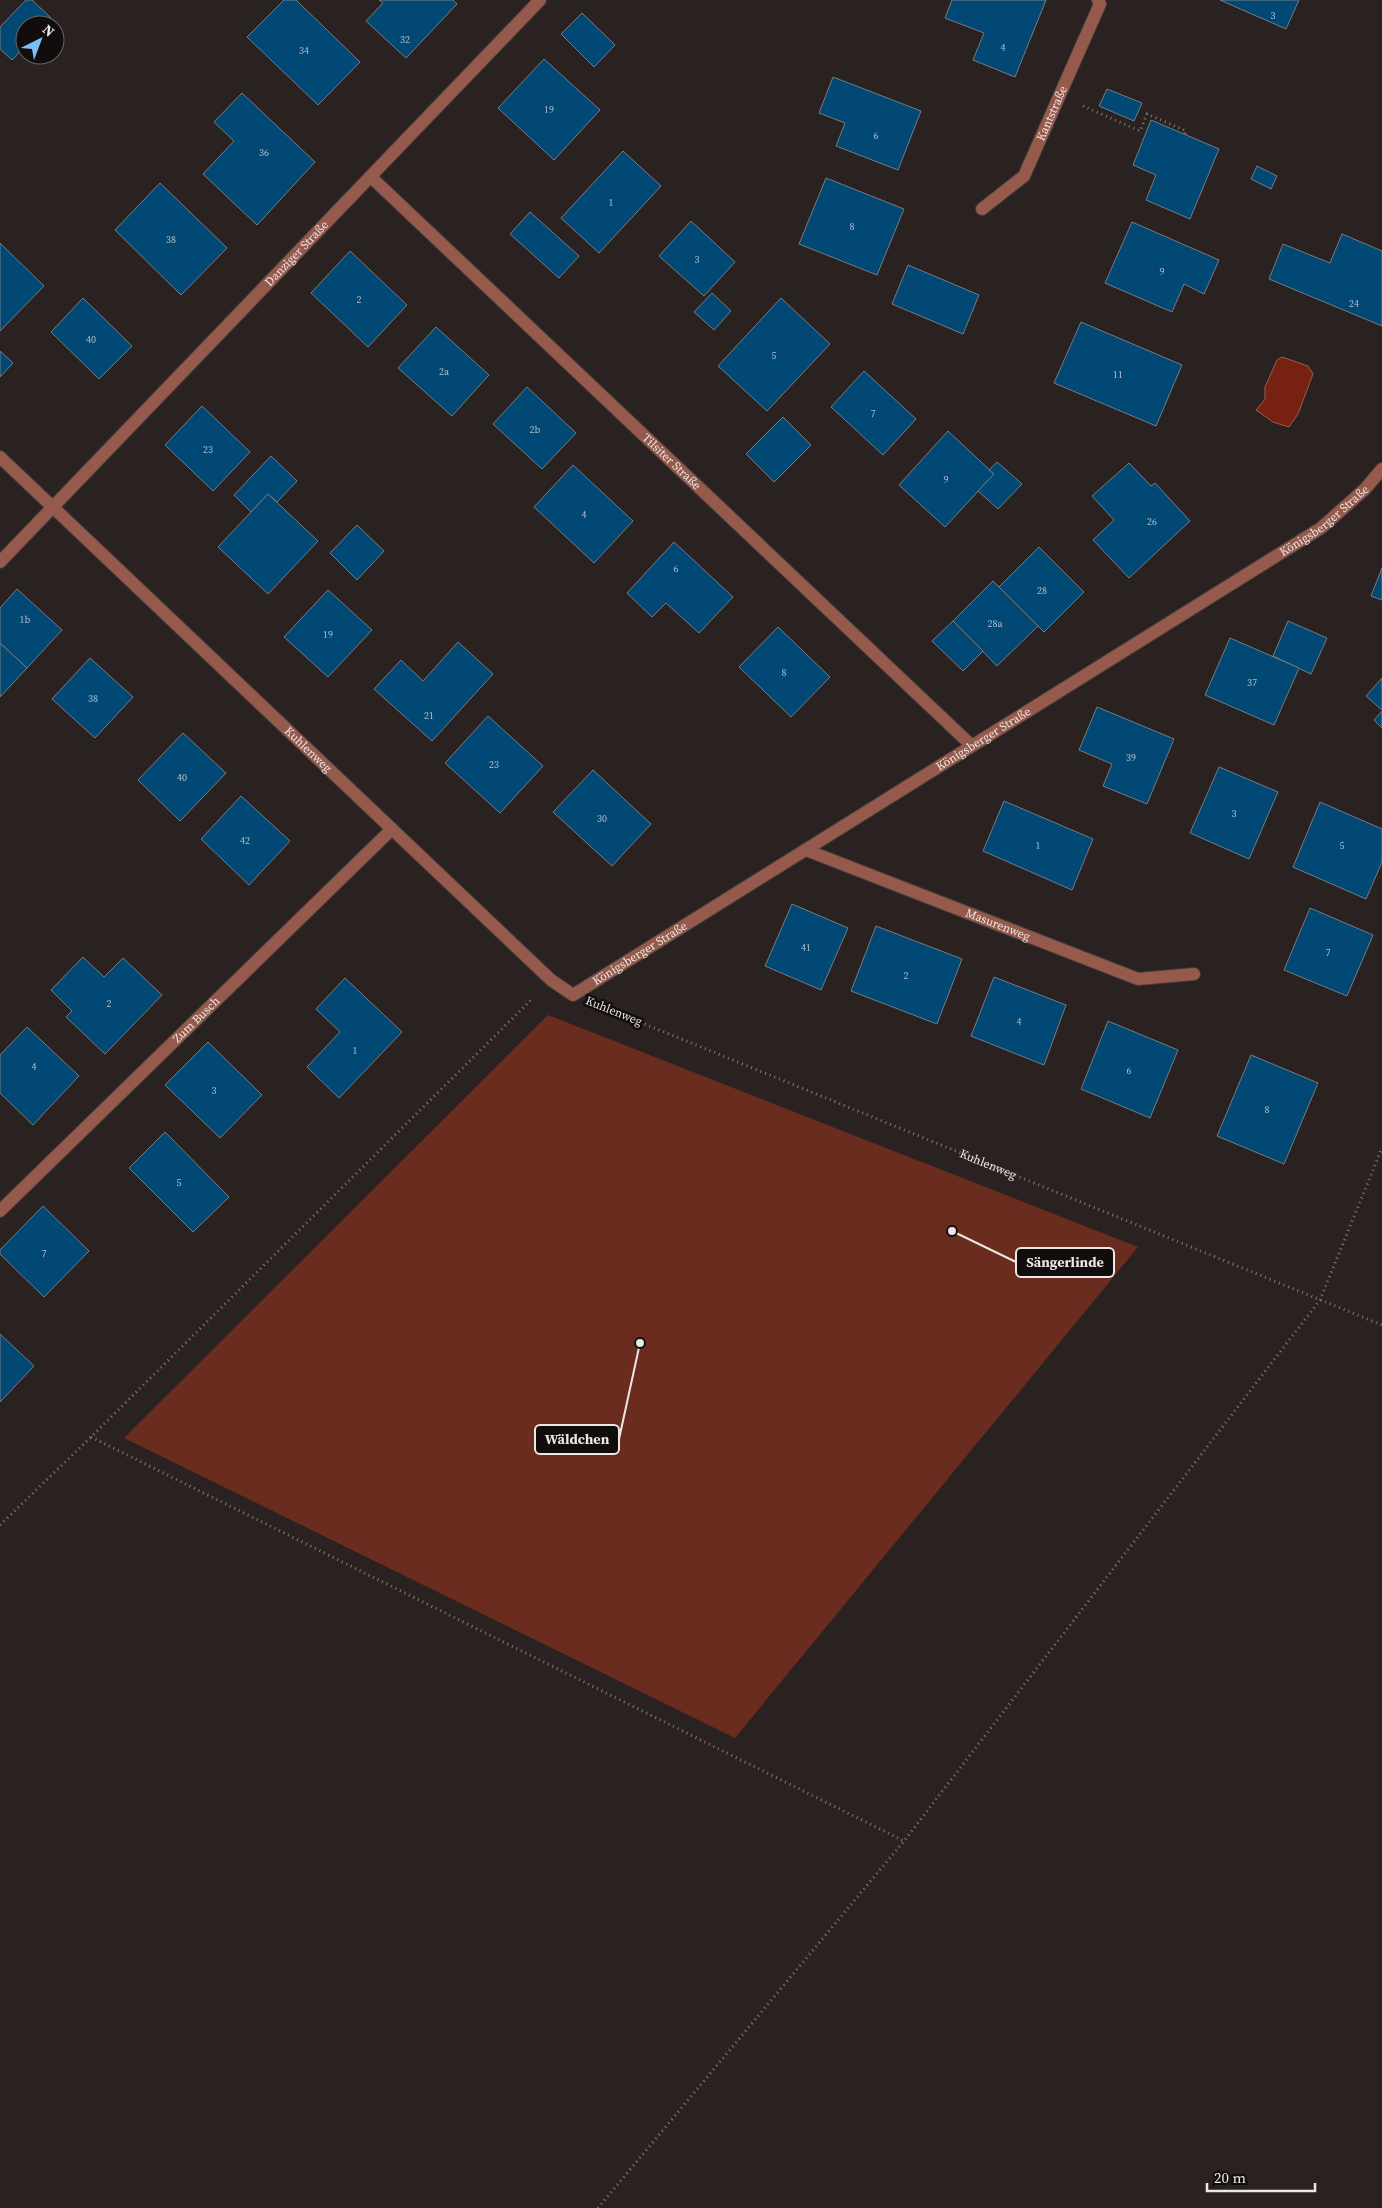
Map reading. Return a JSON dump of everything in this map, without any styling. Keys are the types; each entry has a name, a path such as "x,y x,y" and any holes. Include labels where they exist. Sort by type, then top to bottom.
{"street":[{"name":"Danziger Straße","path":"0,562 540,0"},
{"name":"Kantstraße","path":"982,209 1024,176 1100,4 1098,0"},
{"name":"Tilsiter Straße","path":"371,177 971,745"},
{"name":"Kuhlenweg","path":"0,457 551,980 573,994"},
{"name":"Königsberger Straße","path":"573,994 1321,528 1358,496 1382,469"},
{"name":"Zum Busch","path":"0,1211 392,829"},
{"name":"Masurenweg","path":"806,850 1138,979 1194,974"}],"path":[{"path":"1060,97 1140,131 1147,114 1186,131 1185,134"},
{"path":"0,1525 551,980"},
{"name":"Kuhlenweg","path":"573,994 1382,1325"},
{"path":"598,2208 904,1841 1320,1300 1382,1148"},
{"path":"91,1437 904,1841"}],"shaded area":[{"path":"1282,357 1308,366 1313,374 1298,414 1289,427 1273,422 1256,410 1265,399 1265,387 1277,360"},
{"path":"548,1015 1138,1247 735,1738 124,1438"}],"building":[{"path":"26,0 32,0 48,15 15,15 15,57 12,60 0,49 0,27"},
{"path":"284,0 296,0 360,62 318,105 247,37"},
{"path":"379,0 453,0 457,4 406,58 366,21 383,3"},
{"path":"952,0 1046,0 1015,77 973,60 984,33 945,18"},
{"path":"1220,0 1299,0 1286,29"},
{"path":"582,13 615,45 594,67 561,34"},
{"path":"544,59 600,110 554,160 498,108"},
{"path":"833,77 921,111 898,170 836,146 845,123 819,113"},
{"path":"1107,89 1142,103 1134,121 1099,106"},
{"path":"242,93 315,162 257,225 203,174 234,141 214,122"},
{"path":"1151,120 1219,149 1190,219 1146,200 1156,175 1133,165"},
{"path":"623,151 661,186 599,253 561,218"},
{"path":"1257,166 1277,176 1271,189 1251,179"},
{"path":"826,178 904,209 877,275 799,244"},
{"path":"160,183 227,248 181,295 115,230"},
{"path":"530,212 579,256 559,278 510,234"},
{"path":"691,221 735,262 704,296 659,256"},
{"path":"1132,222 1219,260 1204,294 1184,284 1172,312 1105,283"},
{"path":"1342,234 1382,251 1382,326 1269,279 1283,244 1330,263"},
{"path":"0,243 44,286 0,331"},
{"path":"350,251 407,305 368,347 311,293"},
{"path":"908,265 979,295 963,334 892,304"},
{"path":"712,293 731,311 714,330 694,312"},
{"path":"83,298 132,346 99,379 51,332"},
{"path":"781,298 830,344 767,411 718,366"},
{"path":"1081,322 1182,365 1156,426 1054,383"},
{"path":"436,327 489,375 452,416 398,368"},
{"path":"0,351 13,363 0,377"},
{"path":"864,371 916,419 883,455 831,407"},
{"path":"527,387 576,433 542,469 493,424"},
{"path":"202,406 250,452 213,491 165,445"},
{"path":"783,417 811,445 774,482 746,454"},
{"path":"948,431 994,474 945,527 899,485"},
{"path":"271,456 297,481 277,502 268,494 251,512 234,495"},
{"path":"997,462 1022,484 998,509 978,491 994,474 989,470"},
{"path":"1129,463 1151,486 1155,483 1190,521 1129,578 1093,540 1114,520 1092,496"},
{"path":"573,465 633,521 594,563 534,507"},
{"path":"268,494 318,541 268,594 218,547"},
{"path":"357,525 384,551 357,580 330,553"},
{"path":"674,542 733,597 699,633 666,603 652,617 627,593"},
{"path":"1039,547 1084,592 1044,632 999,587"},
{"path":"1382,568 1382,600 1371,596"},
{"path":"993,581 1038,626 997,666 953,621"},
{"path":"17,589 62,630 27,668 0,643 0,608"},
{"path":"328,590 372,630 328,677 284,637"},
{"path":"953,621 983,651 963,671 932,641"},
{"path":"1288,621 1327,638 1311,674 1273,656"},
{"path":"778,627 830,677 791,717 739,667"},
{"path":"1230,638 1299,668 1274,725 1205,695"},
{"path":"458,642 493,674 432,741 374,689 401,660 423,681"},
{"path":"0,643 27,668 0,697"},
{"path":"90,658 133,697 95,738 52,699"},
{"path":"1382,678 1382,710 1366,696"},
{"path":"1097,707 1174,739 1147,804 1103,786 1112,764 1079,750"},
{"path":"1382,711 1382,728 1374,720"},
{"path":"488,716 543,766 500,813 445,763"},
{"path":"183,733 226,773 180,821 138,780"},
{"path":"1219,767 1278,792 1249,859 1190,833"},
{"path":"593,770 651,824 612,866 553,812"},
{"path":"241,796 290,841 249,885 201,839"},
{"path":"1004,801 1093,839 1072,890 983,851"},
{"path":"1320,802 1382,829 1382,862 1366,899 1293,867"},
{"path":"792,904 848,928 821,990 765,966"},
{"path":"1310,908 1373,935 1347,996 1284,970"},
{"path":"876,926 962,959 937,1024 851,991"},
{"path":"83,957 104,977 123,958 162,995 105,1054 66,1017 72,1011 51,990"},
{"path":"994,977 1066,1005 1044,1065 971,1036"},
{"path":"345,978 402,1032 339,1098 307,1067 340,1032 316,1009"},
{"path":"1108,1021 1178,1050 1150,1118 1081,1089"},
{"path":"27,1027 79,1076 33,1125 0,1093 0,1055"},
{"path":"208,1042 262,1095 220,1138 165,1085"},
{"path":"1251,1055 1318,1083 1284,1164 1217,1136"},
{"path":"165,1132 229,1197 193,1232 129,1168"},
{"path":"43,1206 89,1251 44,1297 0,1254 0,1250"},
{"path":"0,1334 34,1366 0,1402"}],"place":[{"name":"Sängerlinde","path":"952,1231"},
{"name":"Wäldchen","path":"640,1343"}]}
